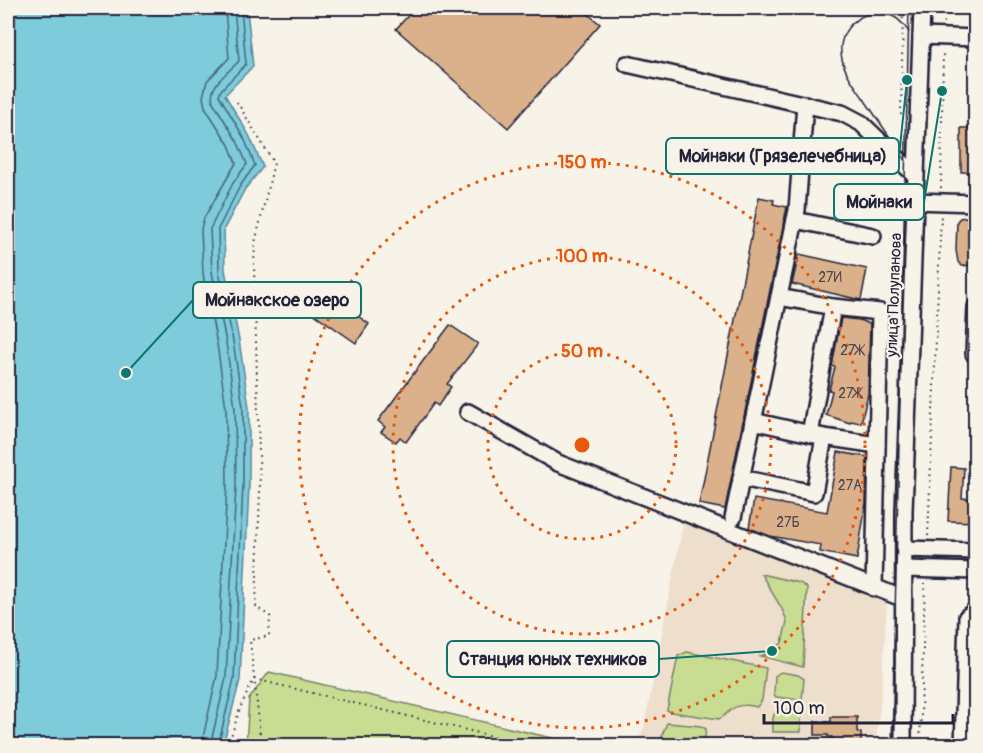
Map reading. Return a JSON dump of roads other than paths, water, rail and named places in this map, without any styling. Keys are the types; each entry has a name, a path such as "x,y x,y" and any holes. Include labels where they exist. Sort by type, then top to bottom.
{"street":[{"name":"улица Полупанова","path":"904,569 904,511 922,8"},
{"path":"921,36 975,38"},
{"path":"627,64 842,113 861,123 915,175"},
{"path":"733,518 795,220 805,104"},
{"path":"914,201 975,203"},
{"path":"795,220 873,236"},
{"path":"779,297 833,308 880,312 874,588"},
{"path":"974,354 975,307"},
{"path":"741,478 814,493 817,436 833,308"},
{"path":"468,412 558,463 817,572 874,588 903,600"},
{"path":"753,421 817,436 877,445"},
{"path":"904,549 975,551"},
{"path":"903,746 904,569 975,571"},
{"path":"963,746 967,617 975,610"}],"water":[{"path":"8,8 246,8 247,10 253,66 225,95 249,135 263,167 245,189 224,229 225,270 249,407 249,486 240,680 223,745 8,745"}],"tram line":[{"path":"892,746 909,8"},
{"path":"906,161 848,75 843,65 841,47 848,27 865,15 886,14 898,19 909,32"}],"place":[{"name":"Мойнаки (Грязелечебница)","path":"907,80"},
{"name":"Мойнаки","path":"942,91"},
{"name":"Мойнакское озеро","path":"126,373"},
{"name":"Станция юных техников","path":"772,651"}]}
